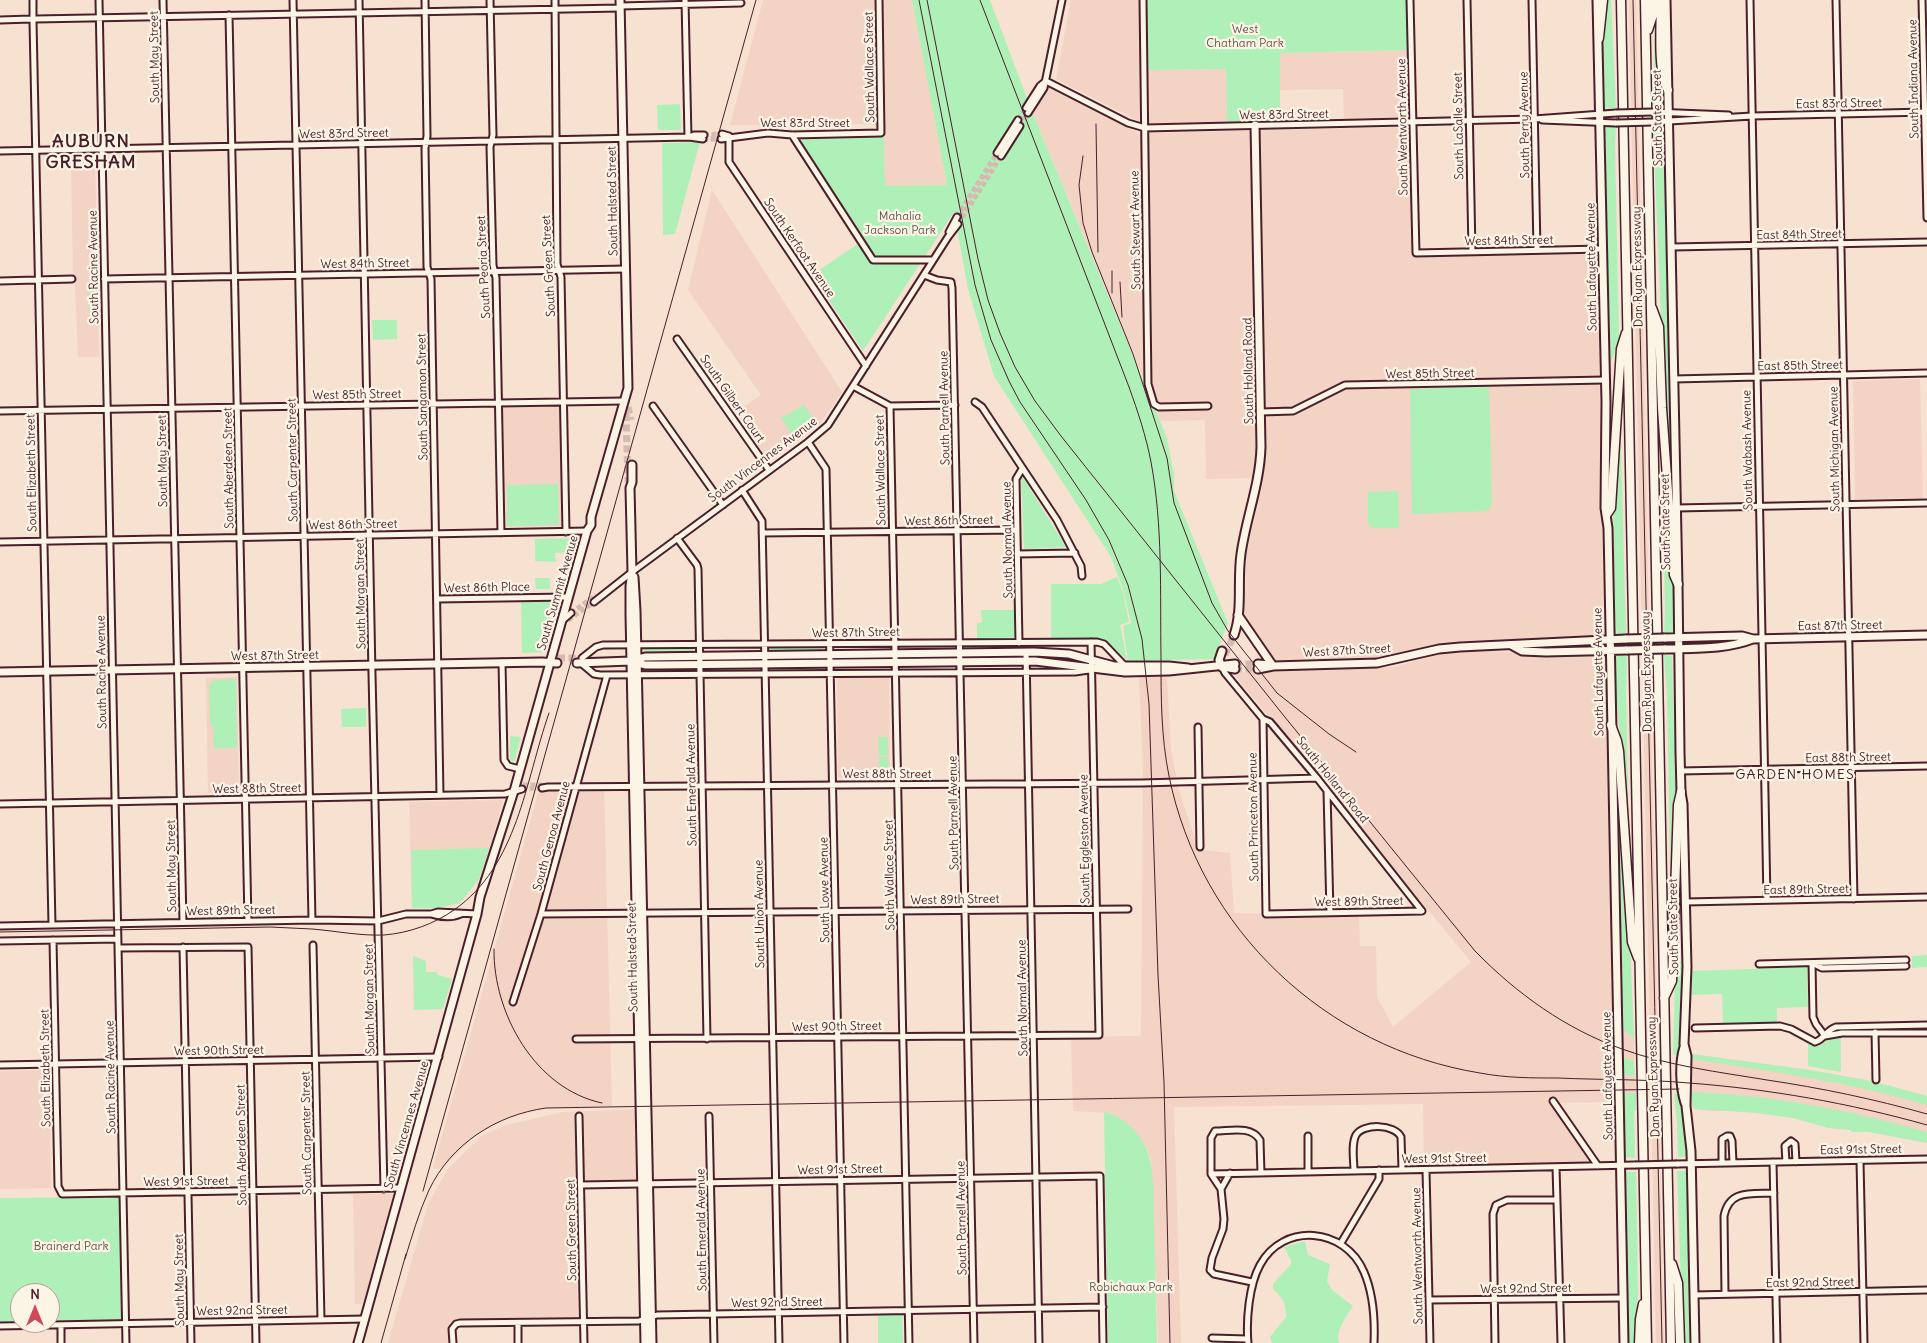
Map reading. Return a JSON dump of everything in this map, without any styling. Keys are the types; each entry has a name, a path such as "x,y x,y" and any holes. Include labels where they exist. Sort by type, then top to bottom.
{"highway":[{"path":"1599,38 1603,0"},
{"name":"Dan Ryan Expressway","path":"1621,0 1647,1343"},
{"name":"Dan Ryan Expressway","path":"1645,0 1671,1343"},
{"path":"1646,37 1652,15 1653,0"},
{"path":"1661,0 1662,63 1665,84 1668,90"},
{"path":"1650,302 1658,327 1674,574 1678,584"},
{"path":"1607,514 1611,508 1621,349 1628,329"},
{"path":"1611,725 1619,751 1628,861 1632,942 1640,963"},
{"path":"1664,1000 1672,982 1678,805 1681,792"},
{"path":"1669,1255 1678,1283 1680,1343"},
{"path":"1639,1343 1640,1319 1646,1292"}],"main road":[{"name":"South Lafayette Avenue","path":"1597,0 1605,380 1605,508 1607,514 1622,1166 1624,1343"},
{"name":"South State Street","path":"1666,0 1672,247 1680,771 1683,804 1687,975 1682,1054 1682,1095 1686,1106 1691,1164 1694,1343"},
{"name":"South Halsted Street","path":"620,4 628,388 624,401"},
{"name":"South Holland Road","path":"1232,633 1238,615 1241,553 1260,469 1261,412 1255,125"},
{"path":"624,401 627,411"},
{"name":"South Summit Avenue","path":"555,661 565,620 568,597 587,532 591,525 591,517 624,401"},
{"name":"South Halsted Street","path":"632,465 632,482 629,485 632,572 635,583 634,675 645,1184 648,1318 652,1343"},
{"path":"1238,615 1273,666"},
{"name":"East 87th Street","path":"1679,638 1742,636 1762,639 1927,635"},
{"name":"West 87th Street","path":"1258,666 1377,663 1439,649 1518,643 1679,638"},
{"name":"East 87th Street","path":"1678,648 1712,647 1743,643 1753,639"},
{"name":"West 87th Street","path":"1511,645 1522,651 1678,648"},
{"name":"West 87th Street","path":"580,661 635,661 645,657 1054,652 1114,666 1188,668"},
{"path":"1222,667 1224,653"},
{"name":"West 87th Street","path":"0,672 555,661"},
{"name":"South Vincennes Avenue","path":"358,1343 478,914 492,871 496,850 555,661"},
{"name":"West 87th Street","path":"635,661 645,665 1026,661 1053,662 1092,669 1125,672 1235,667"},
{"name":"South Halsted Street","path":"645,1343 648,1318"}],"street":[{"name":"South Elizabeth Street","path":"33,0 52,925"},
{"name":"South Racine Avenue","path":"98,0 126,1343"},
{"name":"South May Street","path":"163,0 183,922"},
{"name":"South Carpenter Street","path":"294,0 312,920"},
{"name":"South Morgan Street","path":"359,0 384,1188"},
{"name":"South Sangamon Street","path":"425,0 427,257 431,280 440,795"},
{"name":"South Peoria Street","path":"490,0 492,135 490,147 501,533"},
{"name":"South Green Street","path":"555,0 557,247 561,277 566,532"},
{"name":"South Wallace Street","path":"880,0 881,133"},
{"path":"1027,111 1040,86 1046,81 1062,0"},
{"name":"South Stewart Avenue","path":"1143,0 1148,384 1154,404 1159,407 1208,406"},
{"name":"South Wentworth Avenue","path":"1410,0 1416,253"},
{"name":"South LaSalle Street","path":"1467,0 1472,252"},
{"name":"South Perry Avenue","path":"1532,0 1537,250"},
{"name":"South Wabash Avenue","path":"1750,0 1768,900"},
{"name":"South Michigan Avenue","path":"1836,0 1854,899"},
{"name":"South Indiana Avenue","path":"1922,0 1927,218"},
{"path":"0,20 555,9 685,2 741,3"},
{"path":"685,2 688,137"},
{"name":"South Aberdeen Street","path":"229,15 248,921"},
{"name":"West 83rd Street","path":"1046,81 1128,123 1145,128 1534,119 1599,113 1669,112"},
{"name":"East 83rd Street","path":"1669,112 1752,116"},
{"name":"East 83rd Street","path":"1669,121 1752,116 1926,112"},
{"name":"West 83rd Street","path":"1534,119 1557,122 1600,123 1669,121"},
{"path":"999,154 1019,123"},
{"name":"West 83rd Street","path":"721,137 768,133 792,135 881,133"},
{"path":"792,135 873,260 933,260"},
{"name":"South Kerfoot Avenue","path":"729,136 729,162 866,366"},
{"name":"West 83rd Street","path":"0,151 704,137"},
{"name":"South Vincennes Avenue","path":"948,237 957,217"},
{"name":"South Vincennes Avenue","path":"594,602 828,426 933,260 958,224"},
{"name":"East 84th Street","path":"1672,247 1927,242"},
{"name":"West 84th Street","path":"1416,253 1602,249"},
{"name":"West 84th Street","path":"104,279 626,269"},
{"name":"South Parnell Avenue","path":"924,274 937,280 951,282 974,1343"},
{"path":"0,281 72,279"},
{"name":"South Gilbert Court","path":"677,339 770,470"},
{"name":"East 85th Street","path":"1674,379 1927,373"},
{"name":"West 85th Street","path":"1261,412 1297,410 1345,385 1605,380"},
{"path":"853,386 890,406 955,405"},
{"name":"West 85th Street","path":"0,411 624,401"},
{"path":"975,402 982,407 1057,520 1075,553 1082,570 1082,576"},
{"path":"653,406 723,505"},
{"name":"South Wallace Street","path":"890,406 909,1343"},
{"name":"South Lowe Avenue","path":"808,442 826,469 844,1343"},
{"name":"South Normal Avenue","path":"1019,643 1016,479 1022,469"},
{"name":"South Union Avenue","path":"742,490 762,521 779,1343"},
{"path":"1676,508 1927,503"},
{"name":"West 86th Street","path":"762,533 1017,530"},
{"name":"West 86th Street","path":"0,542 587,532"},
{"name":"South Emerald Avenue","path":"677,538 697,566 707,1039"},
{"path":"1017,554 1075,553"},
{"name":"South Vincennes Avenue","path":"596,595 605,592"},
{"name":"West 86th Place","path":"437,599 568,597"},
{"path":"565,620 571,613"},
{"name":"West 87th Street","path":"1092,669 1075,672 607,675 594,674 580,661 599,646 1091,642 1104,644 1125,667"},
{"name":"South Eggleston Avenue","path":"1091,642 1099,1035"},
{"name":"South Normal Avenue","path":"1026,652 1039,1343"},
{"path":"502,662 504,760 508,766 520,769"},
{"name":"South Holland Road","path":"1222,667 1263,719 1270,722 1317,778 1422,911"},
{"name":"South Genoa Avenue","path":"513,1002 541,914 607,675"},
{"name":"South Princeton Avenue","path":"1263,719 1266,914"},
{"path":"1198,727 1200,847"},
{"name":"East 88th Street","path":"1680,771 1927,766"},
{"name":"West 88th Street","path":"544,787 1029,784 1317,778"},
{"name":"West 88th Street","path":"0,804 505,794 523,787"},
{"path":"1327,791 1330,913"},
{"name":"East 89th Street","path":"1685,902 1927,897"},
{"name":"West 89th Street","path":"541,914 1128,909"},
{"name":"West 89th Street","path":"1266,914 1422,911"},
{"name":"West 89th Street","path":"0,926 312,920 378,921 406,914 456,912 461,914 478,914"},
{"path":"0,941 118,939"},
{"name":"South Elizabeth Street","path":"53,940 58,1186 62,1194"},
{"name":"South Carpenter Street","path":"313,945 322,1320"},
{"path":"118,948 183,947"},
{"name":"South May Street","path":"183,947 191,1343"},
{"name":"South Aberdeen Street","path":"183,947 248,947 256,1343"},
{"path":"1812,963 1813,1017 1825,1036"},
{"path":"1759,964 1906,963"},
{"path":"1825,1036 1827,1031 1833,1028 1927,1025"},
{"path":"1695,1028 1780,1026 1792,1029 1816,1042 1825,1036 1842,1033 1927,1032"},
{"path":"1875,1026 1876,1080"},
{"name":"West 90th Street","path":"576,1039 1099,1035"},
{"name":"West 90th Street","path":"0,1065 439,1057"},
{"path":"1554,1101 1598,1166"},
{"name":"South Green Street","path":"579,1116 584,1343"},
{"name":"South Emerald Avenue","path":"709,1116 714,1343"},
{"path":"1354,1171 1354,1141 1360,1130 1390,1127 1399,1133 1401,1137 1402,1170"},
{"path":"1252,1282 1214,1274 1210,1270 1212,1258 1223,1229 1221,1189 1211,1174 1211,1139 1215,1132 1249,1130 1260,1140 1261,1173"},
{"path":"1308,1136 1308,1172"},
{"path":"1722,1164 1722,1139 1727,1136 1730,1136 1732,1141 1733,1163"},
{"path":"1786,1162 1786,1146 1791,1141 1796,1146 1796,1162"},
{"name":"East 91st Street","path":"1677,1164 1927,1159"},
{"path":"1860,1161 1864,1343"},
{"path":"1773,1162 1777,1343"},
{"name":"West 91st Street","path":"1211,1174 1677,1164"},
{"path":"1556,1167 1560,1343"},
{"path":"1341,1243 1379,1179 1379,1170"},
{"name":"South Wentworth Avenue","path":"1426,1170 1430,1343"},
{"path":"1221,1189 1230,1173"},
{"name":"West 91st Street","path":"581,1185 1100,1176 1102,1307"},
{"name":"West 91st Street","path":"62,1194 401,1188"},
{"path":"1725,1294 1724,1216 1727,1205 1731,1200 1740,1195 1774,1193"},
{"path":"1496,1343 1493,1214 1496,1205 1507,1200 1557,1200"},
{"path":"1212,1338 1248,1341 1252,1282 1265,1256 1282,1242 1307,1235 1326,1237 1341,1243 1354,1256 1364,1271 1371,1298 1375,1328 1374,1343"},
{"name":"East 92nd Street","path":"1694,1295 1927,1290"},
{"name":"West 92nd Street","path":"1429,1300 1623,1298"},
{"path":"1102,1307 1103,1343"},
{"name":"West 92nd Street","path":"453,1343 453,1327 460,1323 639,1321 657,1315 1102,1307"},
{"name":"West 92nd Street","path":"0,1326 365,1320"},
{"path":"518,1323 518,1343"},
{"path":"61,1325 61,1343"}],"shaded area":[{"path":"763,0 912,0 947,185 885,186 884,136 873,124 730,125"},
{"path":"1071,0 1139,0 1142,123 1056,79"},
{"path":"1629,0 1636,0 1664,1343 1656,1343"},
{"path":"1409,50 1411,117 1344,119 1343,89 1280,90 1280,53"},
{"path":"1226,69 1227,122 1148,123 1147,70"},
{"path":"1049,87 1141,134 1411,127 1414,251 1597,248 1604,637 1455,642 1379,657 1272,662 1242,618 1245,606 1246,557 1264,478 1206,479 1205,420 1158,421 1147,393 1147,387 1033,114"},
{"path":"95,155 99,357 78,357 75,284 73,277 71,156"},
{"path":"712,190 842,392 819,425 769,462 736,412 761,395 688,290"},
{"path":"1920,379 1923,498 1855,499 1853,381"},
{"path":"560,405 562,526 506,527 503,406"},
{"path":"1489,651 1558,656 1605,655 1614,978 1610,978 1613,1102 1549,1103 1590,1158 1589,1162 1424,1166 1423,1104 1174,1107 1181,1343 1158,1343 1151,1159 1146,1147 1129,1125 1111,1113 1073,1111 1071,1037 1141,1036 1143,775 1139,677 1167,677 1171,750 1180,794 1199,850 1230,853 1234,913 1359,916 1360,946 1376,946 1377,997 1393,1027 1471,962 1233,673 1394,667 1440,654"},
{"path":"237,677 239,793 208,793 206,678"},
{"path":"889,677 890,777 838,778 837,678"},
{"path":"604,789 612,1106 546,1108 506,1118 475,1136 441,1169 433,1168 539,790"},
{"path":"503,800 479,879 460,903 435,908 412,908 409,802"},
{"path":"1622,1029 1634,1038 1634,1061 1622,1057"},
{"path":"1691,1054 1810,1070 1867,1080 1927,1096 1927,1143 1869,1132 1851,1132 1851,1130 1829,1128 1793,1118 1741,1111 1694,1109 1692,1105"},
{"path":"49,1070 51,1188 0,1189 0,1071"},
{"path":"1623,1075 1635,1076 1636,1093 1623,1093"},
{"path":"637,1109 638,1179 574,1181 578,1319 450,1322 450,1343 388,1343 428,1204 448,1169 481,1136 506,1125 563,1112"},
{"path":"353,1194 393,1194 363,1304 355,1304"}],"green space":[{"name":"Mahalia Jackson Park","path":"912,0 990,0 1033,114 1167,438 1174,474 1174,491 1228,623 1214,659 1128,661 1123,626 1131,623 1124,592 1111,557 994,376 968,289 954,212 863,351 812,275 865,239 801,141 803,138 884,136 885,186 947,185"},
{"name":"West Chatham Park","path":"1145,0 1408,0 1409,50 1280,53 1280,120 1227,122 1226,69 1147,70"},
{"path":"1605,0 1611,0 1616,108 1605,108 1603,54"},
{"path":"1655,0 1658,0 1664,108 1653,108"},
{"path":"680,104 681,130 658,130 657,105"},
{"path":"1653,126 1666,127 1674,524 1664,389"},
{"path":"1605,127 1616,127 1619,337 1609,371 1603,130"},
{"path":"700,142 675,234 663,235 662,143"},
{"path":"89,289 95,289 96,314 89,313"},
{"path":"372,320 397,320 397,339 373,340"},
{"path":"1489,386 1492,505 1487,511 1412,514 1410,389"},
{"path":"804,405 816,423 795,439 781,418"},
{"path":"1620,408 1626,635 1617,635 1615,617 1613,505"},
{"path":"1662,456 1673,584 1674,633 1664,634 1665,610"},
{"path":"1021,478 1023,478 1066,547 1024,549"},
{"path":"558,484 559,525 507,526 507,485"},
{"path":"1398,491 1399,528 1372,528 1368,523 1368,492"},
{"path":"576,538 572,552 555,553 556,562 535,561 535,539"},
{"path":"1117,577 1123,592 1129,622 1120,625 1127,660 1105,640 1051,639 1051,584 1101,584"},
{"path":"535,578 550,578 550,589 536,589"},
{"path":"521,600 559,600 544,652 522,653"},
{"path":"981,610 1014,610 1014,640 977,641 977,624 982,622"},
{"path":"644,647 693,647 693,652 644,652"},
{"path":"771,647 823,647 823,651 771,652"},
{"path":"1664,655 1672,656 1676,817 1671,915 1667,694"},
{"path":"1616,656 1627,656 1629,835 1613,659"},
{"path":"771,666 823,666 823,671 771,672"},
{"path":"644,668 694,668 694,672 644,673"},
{"path":"236,679 237,748 214,748 213,725 210,725 209,685 215,680"},
{"path":"366,708 366,727 342,727 341,709"},
{"path":"510,736 521,737 514,762 510,760"},
{"path":"878,737 888,737 888,755 879,756"},
{"path":"879,757 888,757 889,775 879,775"},
{"path":"1616,777 1618,777 1630,942 1634,1038 1622,1029"},
{"path":"489,848 479,879 460,903 435,908 412,908 411,850"},
{"path":"1927,955 1927,967 1912,968 1912,956"},
{"path":"413,956 426,961 426,972 436,972 438,975 452,979 443,1009 414,1010"},
{"path":"1683,956 1679,1049 1677,1055 1673,1054 1675,974"},
{"path":"1807,967 1808,1007 1777,1008 1777,1023 1723,1024 1722,994 1692,995 1692,971"},
{"path":"1841,1036 1840,1072 1808,1066 1808,1043 1818,1046 1834,1037"},
{"path":"1691,1054 1810,1070 1876,1082 1927,1096 1927,1105 1840,1084 1691,1059"},
{"path":"1622,1057 1634,1061 1635,1076 1623,1075"},
{"path":"1692,1092 1751,1096 1840,1110 1927,1132 1927,1143 1869,1132 1851,1132 1851,1130 1829,1128 1793,1118 1758,1113 1694,1109 1692,1105"},
{"path":"1623,1093 1636,1093 1636,1111 1634,1111 1635,1158 1624,1157"},
{"path":"1674,1093 1680,1094 1687,1156 1678,1157"},
{"name":"Robichaux Park","path":"1104,1112 1123,1120 1134,1130 1143,1142 1149,1157 1153,1186 1157,1343 1108,1343"},
{"path":"1677,1171 1688,1171 1691,1343 1683,1343"},
{"path":"1626,1172 1636,1172 1638,1292 1636,1343 1628,1343"},
{"name":"Brainerd Park","path":"120,1197 123,1317 121,1321 60,1322 60,1283 10,1283 10,1322 0,1322 0,1198"},
{"path":"1305,1241 1308,1255 1330,1264 1327,1281 1332,1290 1353,1306 1340,1329 1339,1343 1272,1343 1270,1337 1286,1317 1283,1301 1273,1289 1273,1284 1291,1264 1291,1260 1284,1247"},
{"path":"878,1313 902,1313 903,1343 878,1343"}],"tunnel":[{"path":"1018,120 1026,108"},
{"path":"1020,126 1028,113"},
{"path":"704,135 722,134"},
{"path":"703,139 721,139"},
{"path":"957,217 997,153"},
{"path":"958,224 1001,156"},
{"path":"628,407 631,420"},
{"path":"626,414 628,482"},
{"path":"571,613 596,595"},
{"path":"568,620 594,602"},
{"path":"1225,655 1234,635"},
{"path":"558,658 579,658"},
{"path":"1235,664 1258,664"},
{"path":"1235,669 1258,669"},
{"path":"523,785 543,785"},
{"path":"522,789 542,788"}],"railway":[{"path":"423,1191 756,0"},
{"path":"919,0 975,285 991,340 1020,402 1086,500 1109,540 1128,585 1142,639 1149,704 1158,975 1164,1082 1170,1343"},
{"path":"927,0 978,259 988,300 1015,367 1035,401 1061,436 1280,711 1475,951 1508,982 1543,1009 1581,1031 1622,1049 1676,1064 1827,1090 1927,1114"},
{"path":"980,0 1139,415 1151,462 1157,510 1160,560 1162,717 1164,747 1169,776 1185,832 1209,883 1240,931 1278,972 1322,1008 1370,1038 1423,1059 1480,1073 1509,1077 1656,1081 1749,1089 1839,1104 1927,1125"},
{"path":"1633,0 1662,1343"},
{"path":"1096,124 1098,252"},
{"path":"1083,156 1079,185 1083,223 1092,252 1133,354 1167,458 1174,503 1212,603 1228,631 1277,693 1329,734 1356,752"},
{"path":"1112,271 1112,293"},
{"path":"1120,282 1122,317"},
{"path":"0,932 270,927 384,935 412,930 430,924 454,910 475,891 492,870 506,846 525,794 549,713"},
{"path":"494,949 501,998 510,1022 522,1045 538,1065 557,1082 578,1095 602,1103"},
{"path":"405,1259 429,1190 438,1174 450,1159 477,1134 493,1125 510,1117 546,1108 1679,1089"},
{"path":"381,1343 406,1254"}],"district":[{"name":"AUBURN GRESHAM","path":"91,152"},
{"name":"GARDEN HOMES","path":"1795,775"}]}
